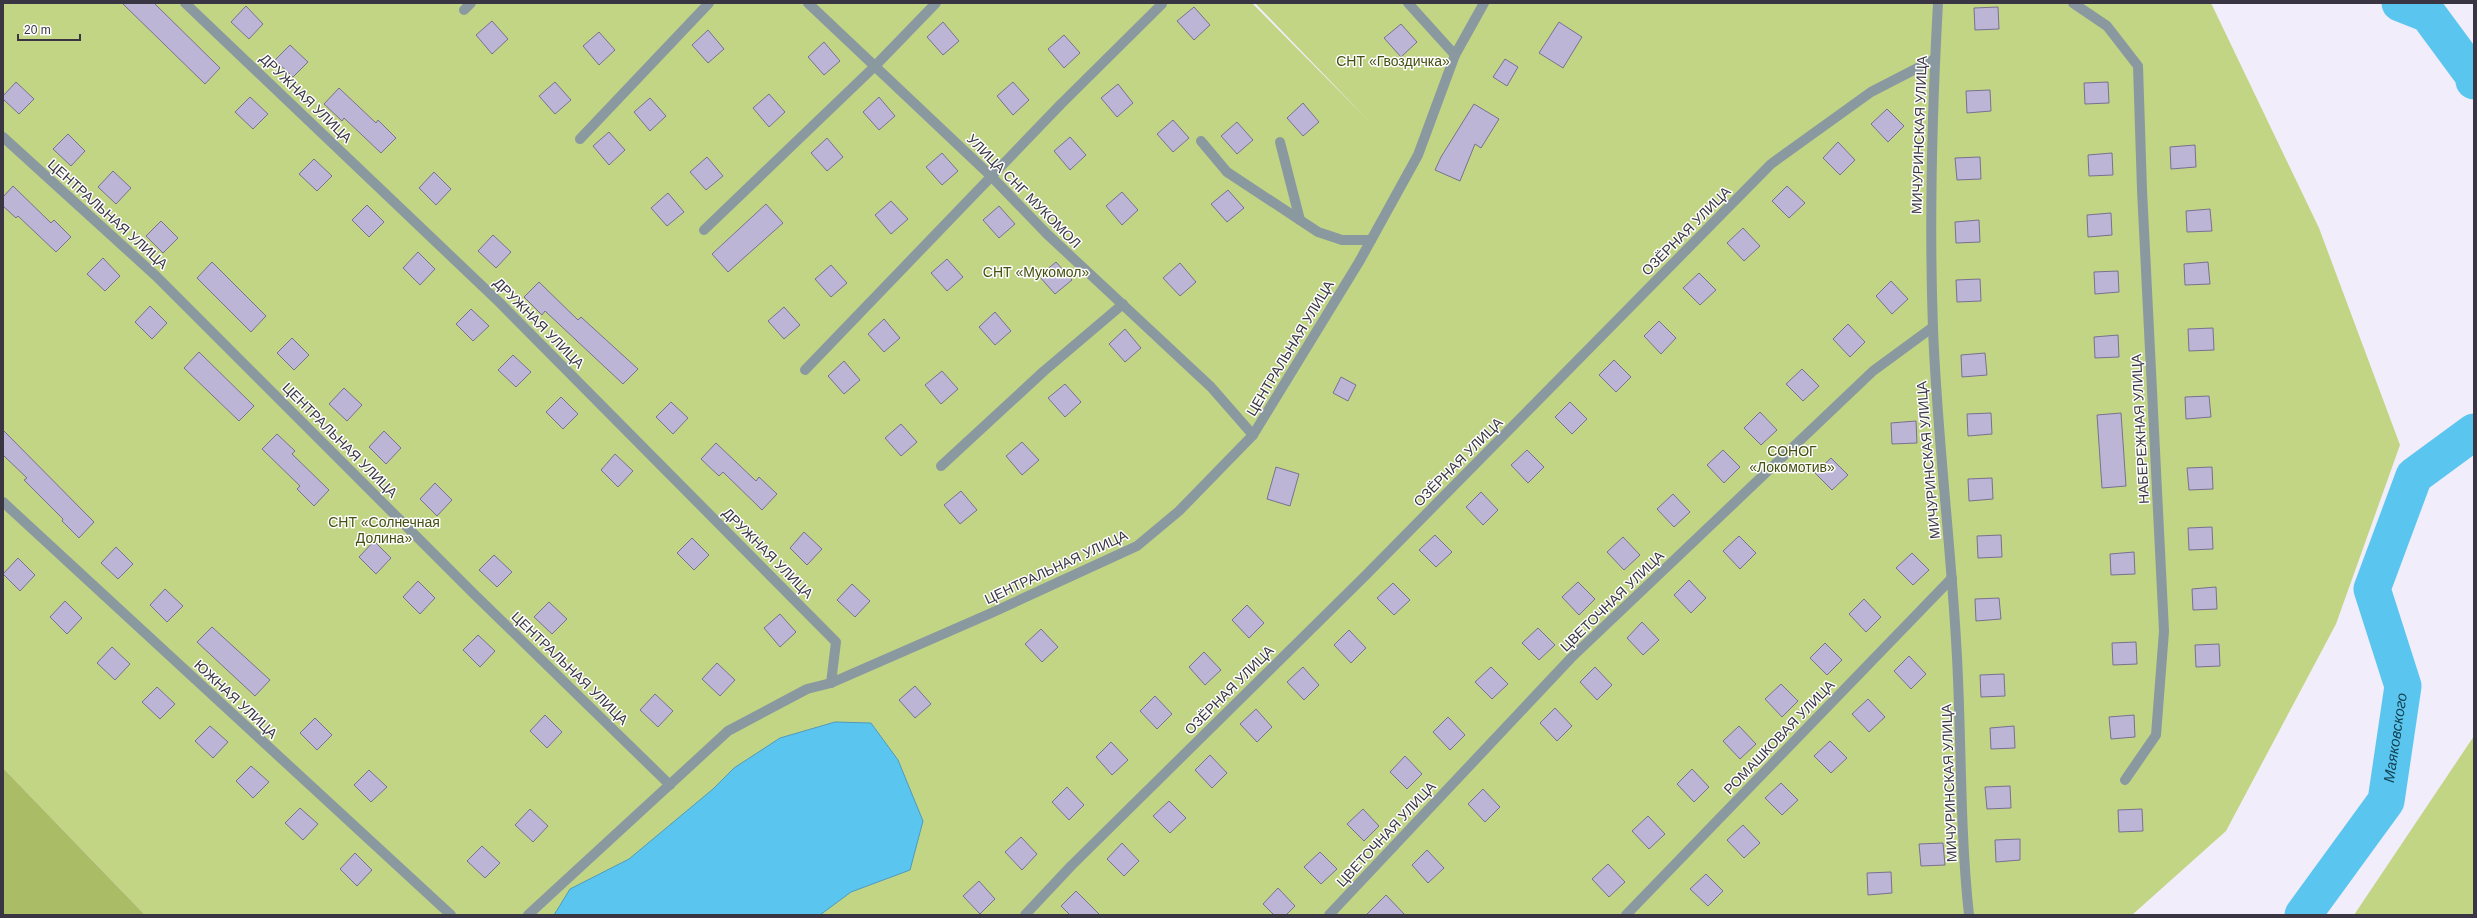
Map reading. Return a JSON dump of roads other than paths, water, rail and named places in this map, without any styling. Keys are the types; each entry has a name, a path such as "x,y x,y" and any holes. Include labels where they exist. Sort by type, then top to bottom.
{"street":[{"name":"ДРУЖНАЯ УЛИЦА","path":"185,3 499,302 836,642 831,683"},
{"path":"580,139 709,3"},
{"name":"УЛИЦА СНГ МУКОМОЛ","path":"808,3 991,176 1047,234 1211,387 1254,434"},
{"path":"704,230 874,66 936,3"},
{"path":"1408,3 1455,55"},
{"name":"ЦЕНТРАЛЬНАЯ УЛИЦА","path":"528,915 728,731 807,689 831,683 989,614 1137,546 1178,511 1254,434 1371,240 1418,155 1455,55 1484,3"},
{"name":"МИЧУРИНСКАЯ УЛИЦА","path":"1938,3 1930,196 1933,327 1942,479 1952,578 1961,709 1969,915"},
{"name":"НАБЕРЕЖНАЯ УЛИЦА","path":"2073,3 2107,26 2138,66 2142,190 2164,631 2156,735 2125,780"},
{"path":"805,370 991,176 1162,4"},
{"name":"ОЗЁРНАЯ УЛИЦА","path":"1025,915 1070,866 1370,570 1771,164 1871,92 1935,59"},
{"name":"ЦЕНТРАЛЬНАЯ УЛИЦА","path":"3,137 156,276 474,594 670,785"},
{"path":"1201,141 1227,172 1318,232 1342,240 1371,240"},
{"path":"1280,142 1300,220"},
{"path":"941,466 1044,370 1123,304"},
{"name":"ЦВЕТОЧНАЯ УЛИЦА","path":"1329,915 1571,658 1873,371 1933,327"},
{"name":"ЮЖНАЯ УЛИЦА","path":"3,502 451,915"},
{"name":"РОМАШКОВАЯ УЛИЦА","path":"1626,915 1952,578"}],"water":[{"path":"835,722 871,723 898,760 923,821 910,870 851,892 820,915 554,915 570,889 629,859 713,789 734,768 780,738"}],"waterway":[{"name":"Маяковского","path":"2400,3 2428,14 2473,75 2474,81"},
{"name":"Маяковского","path":"2303,915 2386,801 2403,686 2372,589 2414,476 2474,432"}],"park label":[{"name":"СНТ «Гвоздичка»","path":"1393,61"},
{"name":"СНТ «Мукомол»","path":"1036,272"},
{"name":"СОНОГ «Локомотив»","path":"1792,460"},
{"name":"СНТ «Солнечная Долина»","path":"384,530"}]}
